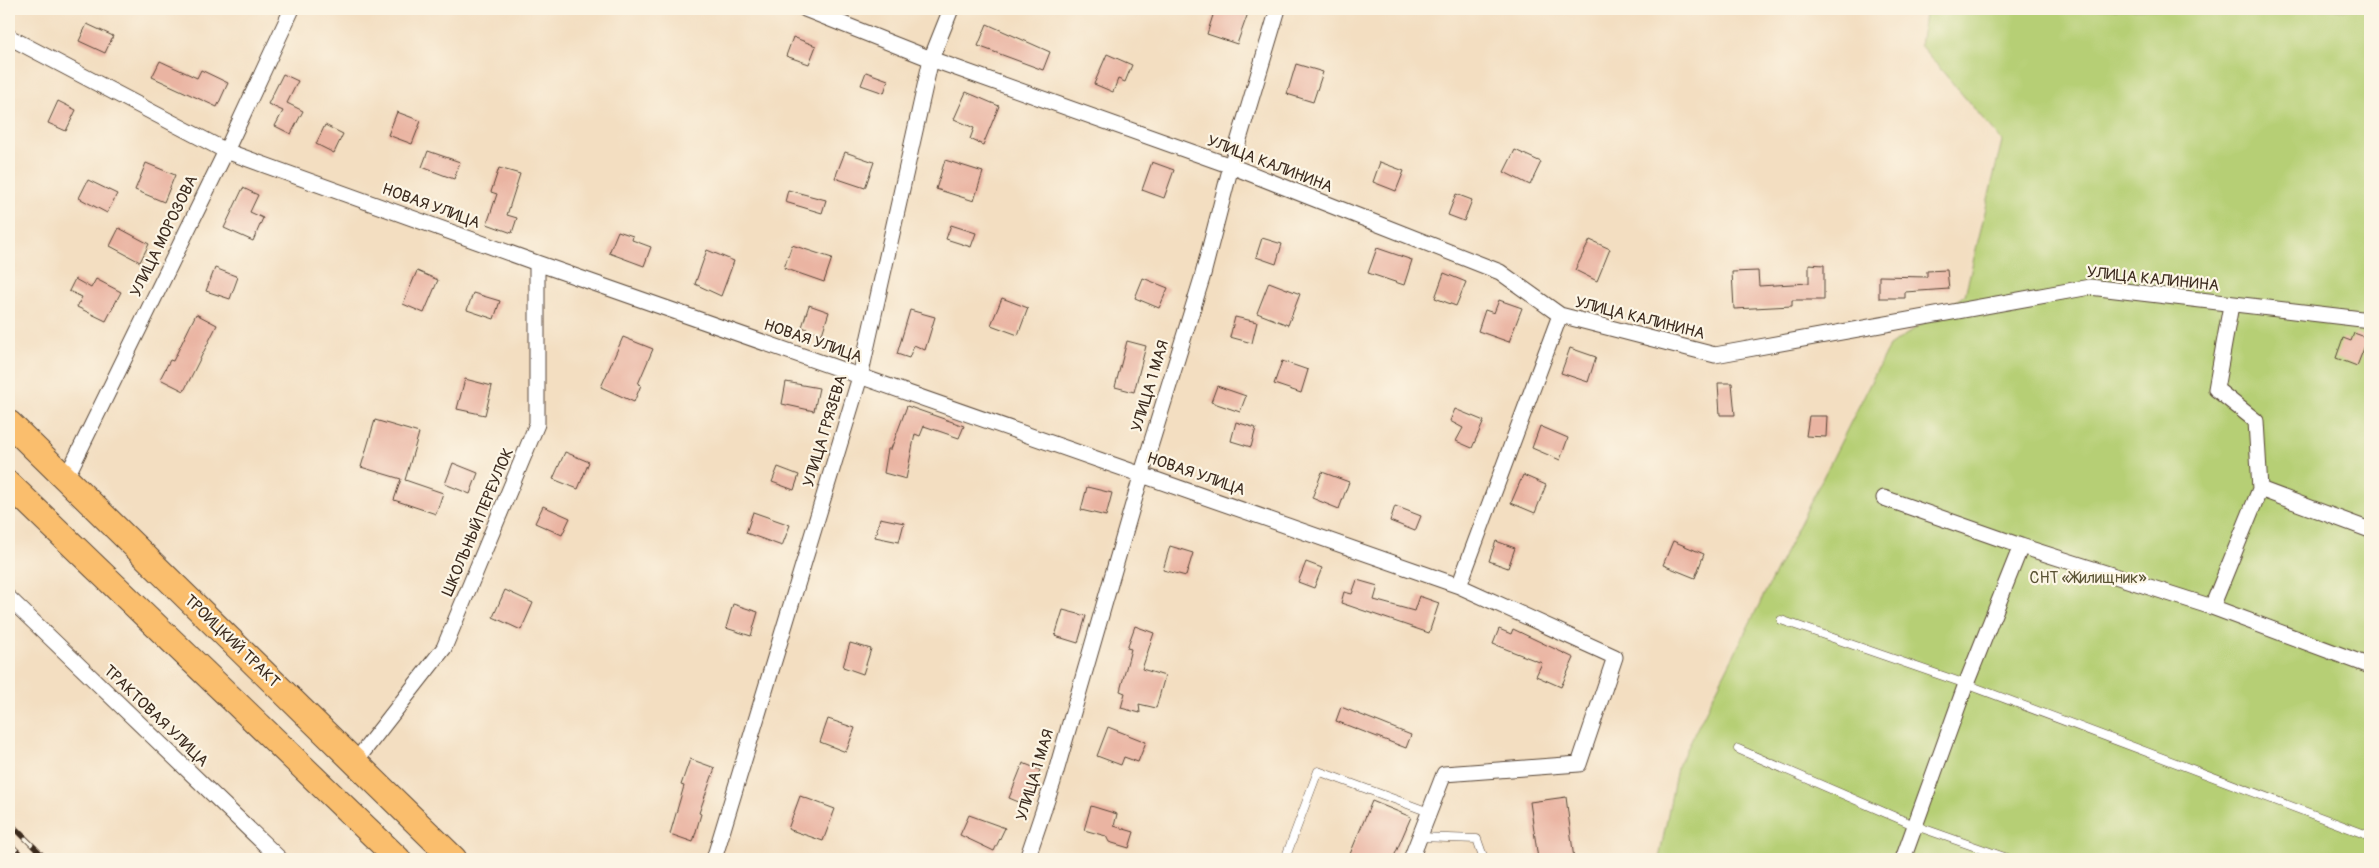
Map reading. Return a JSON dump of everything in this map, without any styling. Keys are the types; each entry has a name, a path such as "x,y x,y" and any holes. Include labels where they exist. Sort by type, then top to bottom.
{"main road":[{"name":"ТРОИЦКИЙ ТРАКТ","path":"9,423 454,859"},
{"path":"9,484 398,859"}],"street":[{"name":"УЛИЦА МОРОЗОВА","path":"66,478 226,151 292,9"},
{"name":"УЛИЦА КАЛИНИНА","path":"805,9 931,59 1231,166 1500,272 1560,316 1715,355 2090,287 2370,320"},
{"name":"УЛИЦА ГРЯЗЕВА","path":"714,859 860,377 931,59 951,9"},
{"name":"УЛИЦА 1 МАЯ","path":"1026,859 1053,782 1142,473 1202,278 1231,166 1278,9"},
{"name":"НОВАЯ УЛИЦА","path":"9,37 226,151 860,377 1142,473 1459,586 1615,657 1579,764 1444,774 1429,812"},
{"name":"ШКОЛЬНЫЙ ПЕРЕУЛОК","path":"355,762 444,648 537,424 537,263"},
{"path":"2212,608 2260,489 2256,420 2216,389 2231,304"},
{"path":"1459,586 1560,316"},
{"path":"2260,489 2370,530"},
{"path":"1884,498 2021,546 2212,608 2370,666"},
{"path":"1904,859 1966,684 2021,546"},
{"name":"ТРАКТОВАЯ УЛИЦА","path":"9,598 280,859"},
{"path":"1411,859 1429,812"}],"lane":[{"path":"1781,620 1966,684 2370,836"},
{"path":"1738,749 1916,826 2010,859"},
{"path":"1285,859 1318,771 1429,812"},
{"path":"1419,837 1477,838 1484,859"}],"green space":[{"name":"СНТ «Жилищник»","path":"1926,9 2370,9 2370,859 1659,859 1677,768 1889,346 1965,295 2002,141 1920,45"}],"building":[{"path":"1215,9 1235,9 1248,13 1237,44 1207,34"},
{"path":"87,24 113,36 105,53 79,41"},
{"path":"987,24 1050,52 1043,70 978,46"},
{"path":"793,37 816,46 809,64 786,56"},
{"path":"1107,54 1132,65 1125,82 1118,79 1113,92 1094,84"},
{"path":"160,61 197,78 201,70 228,83 217,107 152,77"},
{"path":"1296,64 1323,72 1313,102 1287,94"},
{"path":"866,72 888,80 884,93 861,85"},
{"path":"283,74 298,81 287,103 303,111 291,134 275,126 283,111 268,104"},
{"path":"966,92 999,106 983,145 970,139 974,128 954,119"},
{"path":"58,101 76,110 66,131 48,123"},
{"path":"397,112 421,121 412,144 388,135"},
{"path":"325,125 343,134 334,153 316,144"},
{"path":"1515,150 1541,162 1530,185 1504,172"},
{"path":"428,151 460,162 454,179 422,167"},
{"path":"845,152 874,162 865,188 835,178"},
{"path":"945,160 983,172 974,201 936,189"},
{"path":"1152,162 1174,170 1164,198 1142,190"},
{"path":"1380,162 1404,171 1396,191 1373,182"},
{"path":"146,163 175,175 164,202 135,190"},
{"path":"499,168 520,174 507,215 517,218 512,233 487,224 497,194 491,192"},
{"path":"88,180 117,194 107,213 79,198"},
{"path":"243,188 258,195 250,212 263,218 253,241 224,228"},
{"path":"788,190 826,200 822,213 785,202"},
{"path":"1456,194 1472,200 1464,221 1448,215"},
{"path":"951,225 976,233 971,247 946,239"},
{"path":"119,228 149,244 140,262 110,246"},
{"path":"618,231 633,236 632,240 651,247 644,266 609,253"},
{"path":"1262,238 1282,244 1276,264 1256,257"},
{"path":"1590,240 1610,249 1597,281 1575,270"},
{"path":"792,245 832,258 824,282 784,268"},
{"path":"1377,248 1412,260 1404,285 1368,273"},
{"path":"707,250 734,261 721,296 695,284"},
{"path":"1809,264 1824,265 1824,300 1792,300 1792,306 1734,309 1732,272 1758,271 1759,286 1809,283"},
{"path":"215,268 238,277 230,299 206,291"},
{"path":"1947,270 1949,289 1905,292 1905,298 1879,298 1879,276 1927,277 1927,271"},
{"path":"417,271 438,280 424,313 403,304"},
{"path":"1444,273 1466,282 1456,306 1435,298"},
{"path":"1143,278 1168,288 1159,308 1135,298"},
{"path":"75,279 91,288 96,279 121,292 106,321 77,307 82,297 69,291"},
{"path":"1269,282 1300,294 1288,325 1257,313"},
{"path":"473,293 500,301 494,319 467,310"},
{"path":"1002,298 1028,308 1018,335 991,325"},
{"path":"1499,300 1522,308 1509,342 1478,331 1485,310 1494,313"},
{"path":"809,305 829,312 822,334 802,327"},
{"path":"910,310 935,317 925,350 914,345 909,358 897,354"},
{"path":"196,314 217,325 184,391 160,379 170,360 173,361"},
{"path":"1235,317 1257,322 1252,343 1230,337"},
{"path":"2354,333 2368,338 2357,366 2336,358 2343,338 2351,341"},
{"path":"623,337 653,349 638,384 641,385 634,402 601,387"},
{"path":"1127,341 1146,346 1134,392 1115,387"},
{"path":"1570,348 1596,357 1588,382 1561,373"},
{"path":"1282,361 1308,370 1301,393 1274,384"},
{"path":"465,379 492,386 485,415 457,409"},
{"path":"786,382 819,388 814,411 782,404"},
{"path":"1718,383 1732,383 1735,415 1720,415"},
{"path":"1217,386 1246,396 1240,412 1211,402"},
{"path":"907,406 964,426 959,438 924,426 920,436 915,434 906,479 884,473 888,449 891,449"},
{"path":"1455,409 1484,421 1472,448 1456,441 1463,428 1450,421"},
{"path":"1809,416 1827,416 1826,437 1806,436"},
{"path":"375,420 419,433 405,480 443,493 436,514 394,500 401,479 361,467"},
{"path":"1236,422 1256,428 1251,447 1231,441"},
{"path":"1540,426 1568,438 1560,460 1532,448"},
{"path":"565,452 589,462 578,489 553,479"},
{"path":"453,463 478,473 470,494 445,484"},
{"path":"778,467 799,475 794,490 772,482"},
{"path":"1322,472 1349,482 1339,509 1312,498"},
{"path":"1523,475 1546,485 1535,513 1511,503"},
{"path":"1087,487 1112,493 1106,516 1081,510"},
{"path":"543,506 570,518 562,535 535,523"},
{"path":"1395,506 1421,516 1415,531 1390,521"},
{"path":"753,512 790,525 782,546 746,533"},
{"path":"880,518 904,523 899,542 875,537"},
{"path":"1496,541 1515,548 1508,568 1489,561"},
{"path":"1673,541 1704,554 1695,578 1663,565"},
{"path":"1170,546 1193,553 1186,576 1163,570"},
{"path":"1306,562 1322,568 1314,588 1298,582"},
{"path":"1357,580 1378,586 1374,600 1414,611 1419,596 1439,603 1429,633 1341,603 1344,592 1352,594"},
{"path":"505,590 533,603 521,630 493,617"},
{"path":"733,604 758,612 751,636 726,628"},
{"path":"1063,610 1086,616 1078,643 1055,636"},
{"path":"1135,626 1154,633 1142,669 1165,676 1156,708 1139,704 1140,713 1121,708 1125,693 1120,691 1131,649 1127,648"},
{"path":"1499,629 1511,634 1513,629 1574,658 1561,687 1536,676 1542,663 1493,644"},
{"path":"850,643 871,649 863,674 843,667"},
{"path":"1341,707 1411,735 1406,748 1336,721"},
{"path":"828,719 855,728 846,752 820,742"},
{"path":"1108,727 1146,742 1138,762 1124,757 1121,765 1097,756"},
{"path":"690,759 715,768 699,813 701,814 693,842 670,834 684,786 681,785"},
{"path":"1023,763 1040,770 1026,805 1009,798"},
{"path":"800,796 835,809 823,841 788,829"},
{"path":"1566,797 1574,859 1538,859 1530,802"},
{"path":"1372,801 1411,817 1393,859 1348,859"},
{"path":"1091,806 1117,814 1114,826 1134,832 1129,848 1109,842 1106,836 1084,830"},
{"path":"969,815 1005,828 994,851 960,835"}],"railway":[{"path":"9,822 46,859"},
{"path":"9,843 25,859"}]}
